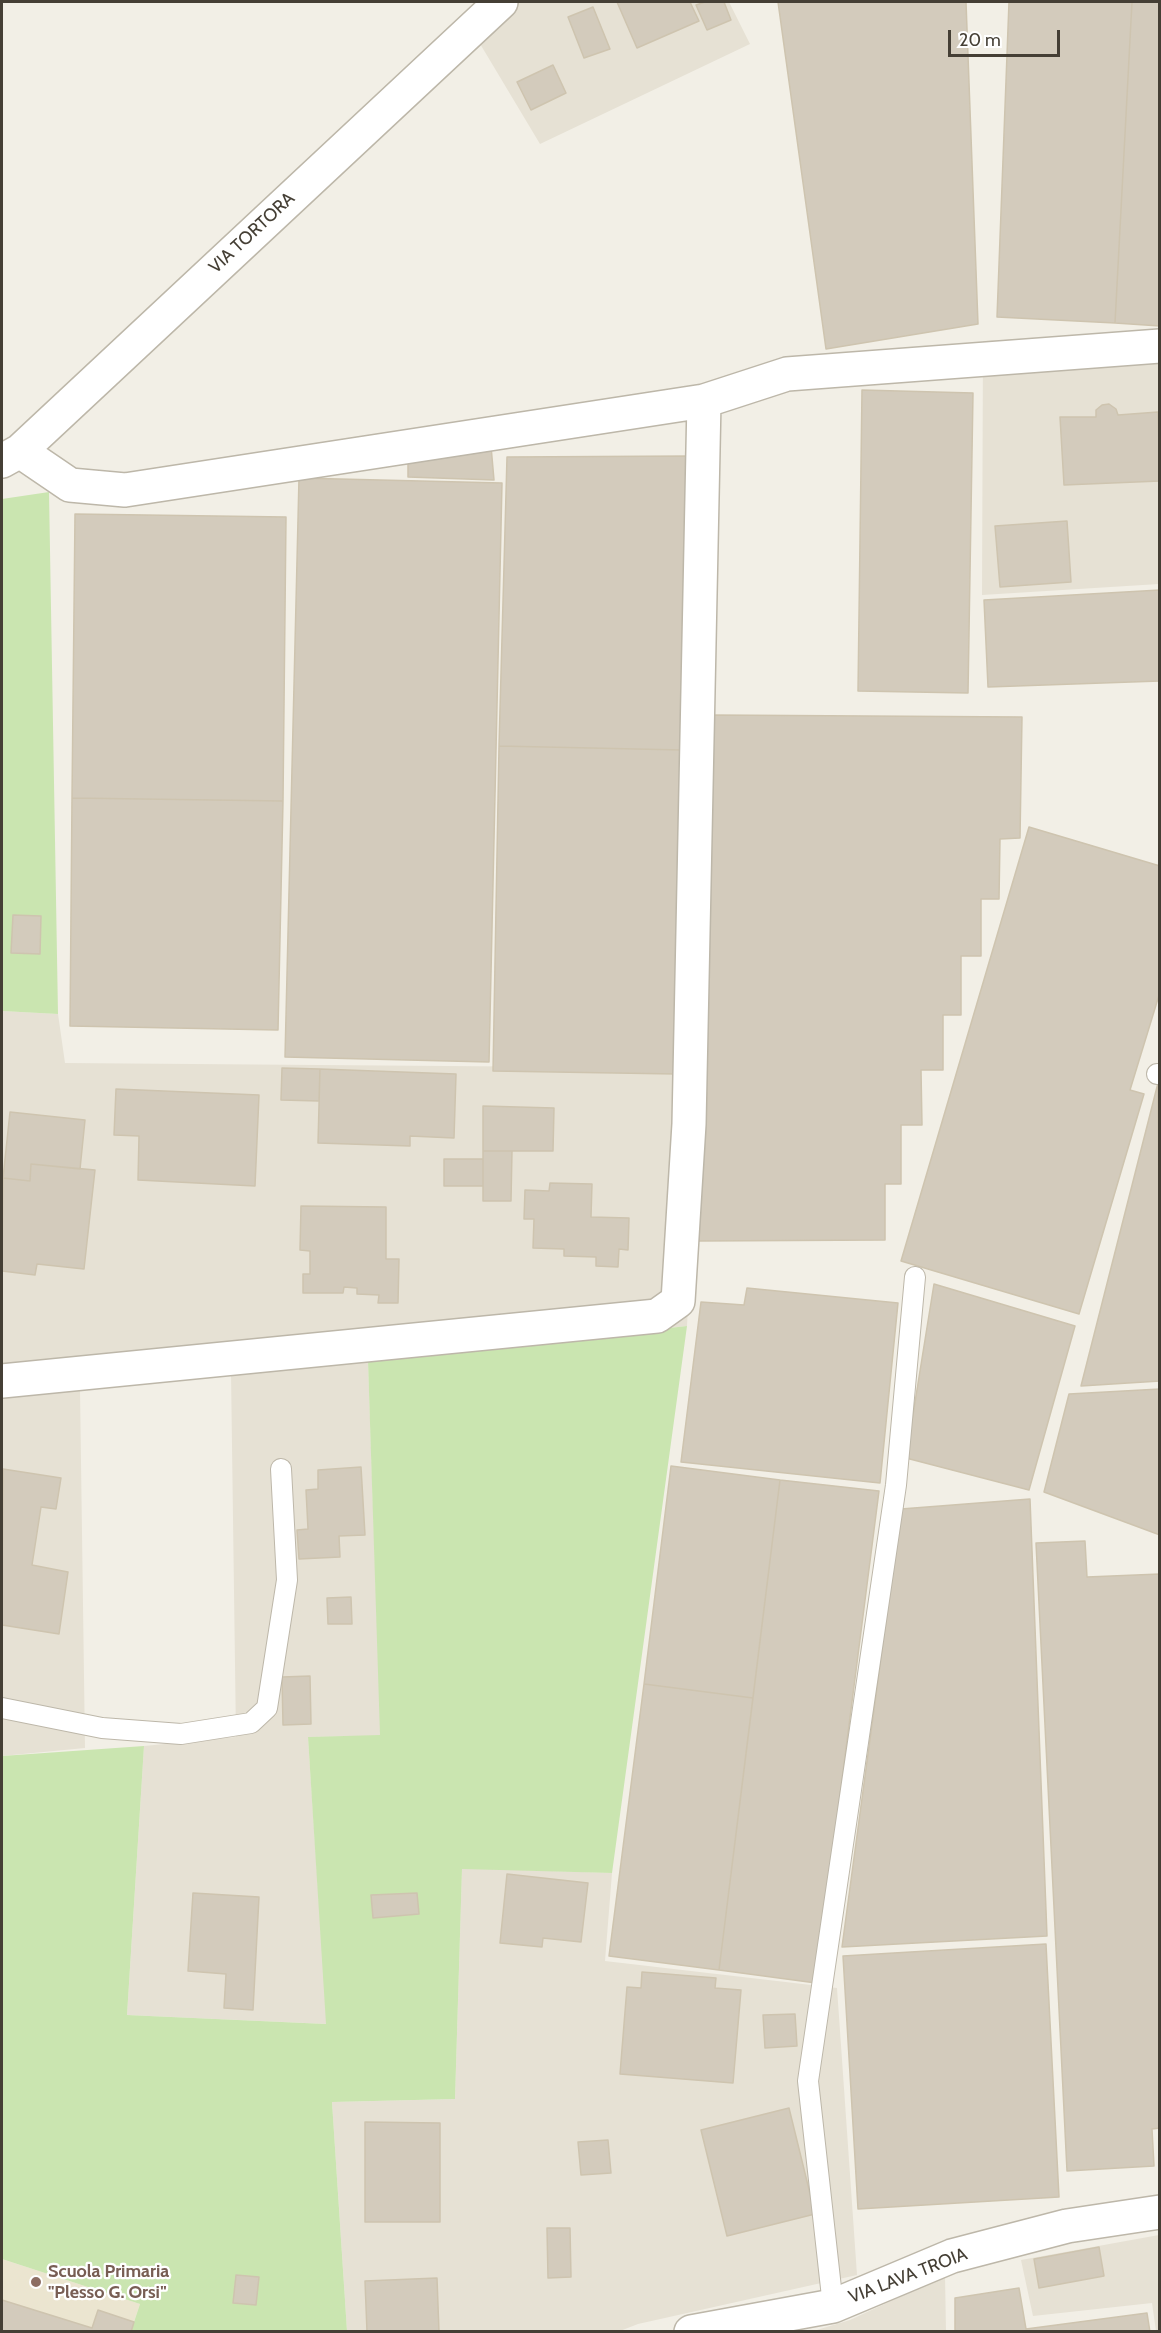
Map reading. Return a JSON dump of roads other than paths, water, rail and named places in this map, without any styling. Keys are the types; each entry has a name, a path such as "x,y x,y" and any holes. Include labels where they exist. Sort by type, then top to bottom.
{"street":[{"name":"VIA TORTORA","path":"10,456 501,2"},
{"path":"10,456 70,485 125,490 704,401 787,374 1160,346"},
{"path":"2,1381 657,1316 678,1300 689,1124 704,401"},
{"name":"VIA LAVA TROIA","path":"691,2331 801,2321 952,2256 1067,2226 1160,2212"}],"lane":[{"path":"833,2306 808,2081 894,1497 915,1277"},
{"path":"2,1708 102,1728 181,1734 251,1723 267,1708 286,1580 281,1469"}],"place":[{"name":"Scuola Primaria \"Plesso G. Orsi\"","path":"36,2282"}]}
